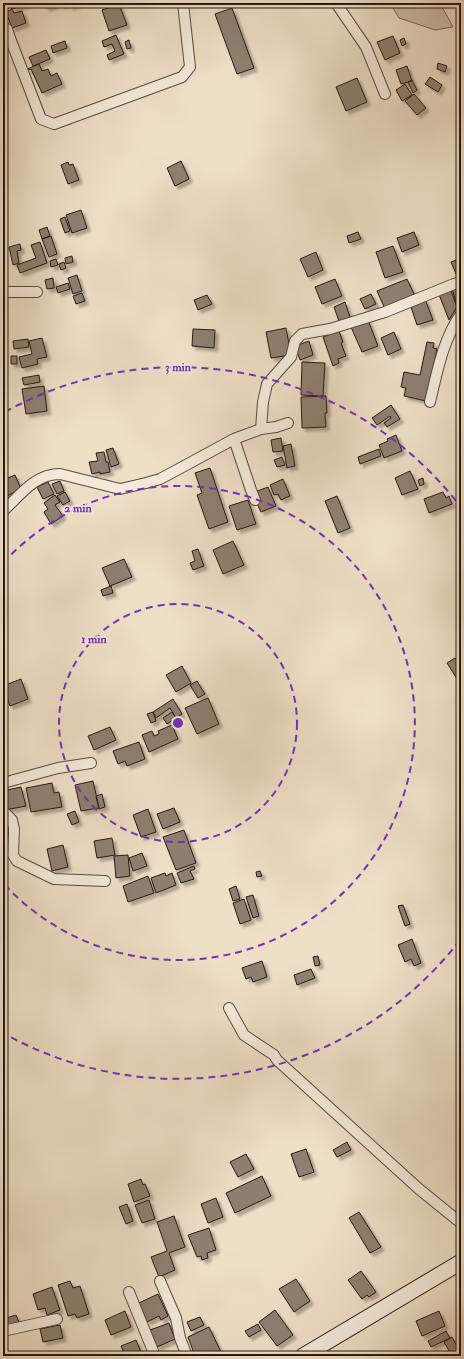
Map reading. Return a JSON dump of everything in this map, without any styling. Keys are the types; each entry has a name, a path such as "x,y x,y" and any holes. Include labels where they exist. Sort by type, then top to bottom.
{"main road":[{"path":"303,1356 461,1262"}],"street":[{"path":"10,33 41,119 54,124 182,77 190,67 183,3"},
{"path":"336,3 366,47 385,94"},
{"path":"261,429 263,402 267,384 291,357 295,341 302,334 330,329 385,312 461,282"},
{"path":"3,292 37,292"},
{"path":"430,402 436,374 452,327 461,314"},
{"path":"3,511 33,483 47,475 60,474 120,489 160,479 234,439 261,429 276,427 288,423"},
{"path":"234,439 251,490 256,500"},
{"path":"3,783 58,768 91,763"},
{"path":"3,811 12,820 14,829 13,855 17,861 54,879 106,881"},
{"path":"229,1008 244,1035 274,1055 277,1060 419,1189 461,1223"},
{"path":"160,1281 176,1318 180,1338 187,1356"},
{"path":"128,1292 155,1356"},
{"path":"3,1331 56,1319"}],"shaded area":[{"path":"390,3 440,3 453,27 435,30 399,18"}],"building":[{"path":"9,3 30,3 12,9"},
{"path":"44,3 55,3 56,5 46,8"},
{"path":"60,3 69,3 61,6"},
{"path":"69,3 77,3 77,4 70,7"},
{"path":"119,4 127,25 109,31 102,10"},
{"path":"232,8 254,68 237,74 215,14"},
{"path":"12,9 14,13 22,11 26,23 12,28 6,12"},
{"path":"116,35 124,54 109,60 107,55 115,51 112,44 104,47 102,41"},
{"path":"393,36 400,53 385,60 377,42"},
{"path":"404,38 406,44 402,46 400,40"},
{"path":"129,40 131,48 127,49 125,42"},
{"path":"65,41 67,48 53,53 51,46"},
{"path":"46,50 50,59 33,66 29,57"},
{"path":"438,63 447,66 445,72 437,69"},
{"path":"39,64 42,71 48,69 51,76 57,73 62,84 42,93 31,69 25,71"},
{"path":"407,66 412,81 401,84 396,70"},
{"path":"430,77 442,85 438,92 425,84"},
{"path":"357,78 367,102 346,111 336,87"},
{"path":"412,80 417,90 413,93 408,82"},
{"path":"405,84 412,95 402,101 396,90"},
{"path":"414,94 426,108 417,115 405,101"},
{"path":"181,161 189,179 175,186 167,168"},
{"path":"68,162 69,165 73,164 79,180 68,184 61,165"},
{"path":"81,210 87,228 72,233 66,215"},
{"path":"65,217 70,231 65,233 60,219"},
{"path":"47,227 50,236 42,239 39,230"},
{"path":"358,232 361,239 349,243 347,236"},
{"path":"414,232 419,245 402,252 397,238"},
{"path":"51,236 57,254 49,257 42,239"},
{"path":"40,242 47,263 20,273 17,265 36,258 31,245"},
{"path":"20,244 21,250 17,251 19,263 13,265 9,247"},
{"path":"393,246 403,272 385,278 376,252"},
{"path":"316,252 323,270 308,277 300,259"},
{"path":"72,256 73,262 66,264 65,258"},
{"path":"56,259 58,265 51,267 50,261"},
{"path":"459,259 461,263 461,280 459,281 451,262"},
{"path":"64,262 66,268 61,270 59,264"},
{"path":"77,275 82,291 73,294 68,278"},
{"path":"53,278 54,288 47,289 45,280"},
{"path":"335,279 342,296 322,304 315,287"},
{"path":"407,279 415,296 385,309 377,291"},
{"path":"68,283 70,289 58,293 56,287"},
{"path":"461,285 461,303 457,305 452,289"},
{"path":"450,288 457,307 449,320 438,292"},
{"path":"82,293 85,301 76,304 73,296"},
{"path":"371,294 376,304 365,309 360,299"},
{"path":"207,295 212,304 198,310 194,300"},
{"path":"425,299 433,320 417,325 410,304"},
{"path":"345,302 351,320 340,324 334,307"},
{"path":"368,320 378,346 362,352 351,327"},
{"path":"286,328 291,355 271,358 266,332"},
{"path":"193,329 215,330 214,348 192,346"},
{"path":"339,331 343,342 341,343 346,356 338,359 339,363 333,366 323,337"},
{"path":"394,332 401,349 388,355 381,338"},
{"path":"42,338 47,357 37,359 38,364 22,368 19,357 32,354 29,341"},
{"path":"28,339 29,347 14,349 13,341"},
{"path":"309,341 313,355 300,360 295,346"},
{"path":"427,342 434,343 433,348 437,349 426,401 404,396 406,388 401,387 404,372 420,375"},
{"path":"11,356 17,356 17,364 11,364"},
{"path":"302,362 325,363 323,396 301,395"},
{"path":"39,375 40,382 24,385 22,378"},
{"path":"44,386 47,411 26,414 22,389"},
{"path":"326,396 326,427 302,428 301,397"},
{"path":"391,405 400,419 387,427 384,423 391,418 390,416 377,425 372,418"},
{"path":"396,435 402,451 384,458 379,445"},
{"path":"281,438 283,451 273,452 271,440"},
{"path":"291,444 295,466 287,468 283,446"},
{"path":"113,448 119,464 111,467 106,450"},
{"path":"379,449 381,456 360,464 358,457"},
{"path":"104,452 110,472 92,474 89,462 98,461 96,453"},
{"path":"282,457 285,465 277,467 274,460"},
{"path":"210,468 228,522 209,529 197,495 202,493 195,473"},
{"path":"410,471 418,489 402,495 395,478"},
{"path":"15,475 21,489 5,497 3,493 3,480"},
{"path":"423,478 424,484 420,486 418,480"},
{"path":"283,479 290,496 281,500 278,494 274,495 270,485"},
{"path":"60,481 64,491 57,494 52,484"},
{"path":"48,482 54,494 43,499 37,487"},
{"path":"268,487 276,506 261,512 252,493"},
{"path":"65,492 70,501 63,505 57,496"},
{"path":"443,492 446,498 449,496 452,504 429,513 424,499"},
{"path":"55,495 60,502 55,505 63,516 51,524 44,512 48,509 44,503"},
{"path":"337,496 350,528 338,533 325,501"},
{"path":"248,500 256,524 237,530 229,506"},
{"path":"233,541 244,565 223,574 213,550"},
{"path":"198,549 204,566 193,570 190,563 195,561 192,551"},
{"path":"461,549 461,564 457,551"},
{"path":"124,559 132,577 110,586 102,568"},
{"path":"111,586 113,593 103,596 101,590"},
{"path":"455,658 461,667 461,685 447,663"},
{"path":"182,666 191,683 176,692 166,675"},
{"path":"21,679 28,699 10,706 3,686"},
{"path":"197,681 205,694 198,698 190,685"},
{"path":"208,698 219,724 197,734 185,708"},
{"path":"173,699 182,714 176,718 170,708 156,718 153,712"},
{"path":"153,712 156,721 151,723 147,714"},
{"path":"172,712 176,718 167,724 163,718"},
{"path":"172,725 178,739 149,752 142,735 152,731 154,736 159,734 158,731"},
{"path":"110,727 116,740 94,750 88,736"},
{"path":"139,742 145,759 127,766 125,761 118,764 113,751"},
{"path":"93,781 99,808 81,811 75,785"},
{"path":"52,783 54,793 59,792 62,807 31,812 26,788"},
{"path":"21,787 26,806 5,810 3,791"},
{"path":"102,794 105,807 99,809 96,796"},
{"path":"174,808 180,822 163,829 157,814"},
{"path":"148,809 156,832 141,837 133,815"},
{"path":"75,811 79,822 72,825 67,814"},
{"path":"3,828 13,829 12,848 3,847"},
{"path":"184,830 196,863 176,870 163,837"},
{"path":"112,838 115,855 97,858 94,841"},
{"path":"63,845 68,867 52,871 47,849"},
{"path":"142,853 147,866 133,871 129,858"},
{"path":"128,855 130,876 116,878 114,856"},
{"path":"194,866 195,869 190,871 194,879 181,883 177,873"},
{"path":"260,871 262,876 257,877 256,872"},
{"path":"165,873 166,876 172,873 176,885 156,893 151,878"},
{"path":"148,876 154,893 128,902 123,886"},
{"path":"236,886 240,899 233,901 229,889"},
{"path":"253,895 259,916 253,918 246,897"},
{"path":"244,899 251,920 240,924 233,903"},
{"path":"403,905 410,924 405,926 398,906"},
{"path":"412,939 421,963 414,966 411,959 405,962 398,945"},
{"path":"318,956 320,965 315,966 313,957"},
{"path":"262,961 267,977 253,982 251,977 246,979 242,968"},
{"path":"311,969 315,978 297,985 294,975"},
{"path":"347,1142 351,1150 337,1157 333,1150"},
{"path":"306,1149 314,1172 299,1177 291,1154"},
{"path":"246,1154 254,1169 238,1177 230,1162"},
{"path":"262,1176 271,1196 235,1213 226,1193"},
{"path":"141,1179 150,1196 134,1202 128,1184"},
{"path":"216,1198 223,1217 208,1223 201,1204"},
{"path":"149,1200 155,1219 142,1223 135,1205"},
{"path":"127,1204 133,1221 126,1224 119,1207"},
{"path":"359,1212 381,1247 370,1253 349,1218"},
{"path":"174,1216 185,1247 169,1253 175,1270 159,1277 151,1257 167,1251 157,1222"},
{"path":"209,1228 216,1250 207,1253 208,1258 202,1260 201,1256 197,1257 188,1235"},
{"path":"361,1271 376,1292 369,1297 367,1295 362,1299 348,1280"},
{"path":"296,1279 310,1301 294,1312 279,1289"},
{"path":"70,1281 73,1288 80,1286 89,1314 77,1318 75,1314 68,1316 58,1285"},
{"path":"52,1287 60,1310 47,1315 45,1308 38,1310 33,1294"},
{"path":"158,1294 168,1316 161,1320 159,1316 147,1322 139,1303"},
{"path":"275,1310 293,1335 277,1346 259,1322"},
{"path":"125,1311 131,1327 111,1335 105,1320"},
{"path":"439,1311 445,1326 422,1336 416,1321"},
{"path":"16,1315 19,1322 4,1327 3,1319"},
{"path":"200,1317 204,1325 191,1331 187,1322"},
{"path":"169,1323 175,1339 157,1347 150,1330"},
{"path":"258,1324 261,1330 249,1337 245,1331"},
{"path":"60,1325 63,1338 43,1342 40,1329"},
{"path":"209,1327 222,1354 218,1356 195,1356 188,1337"},
{"path":"446,1331 450,1338 431,1347 428,1341"},
{"path":"452,1337 461,1356 452,1356 444,1342"},
{"path":"136,1340 141,1352 131,1356 125,1356 121,1346"},
{"path":"360,1352 362,1356 350,1356"}]}
